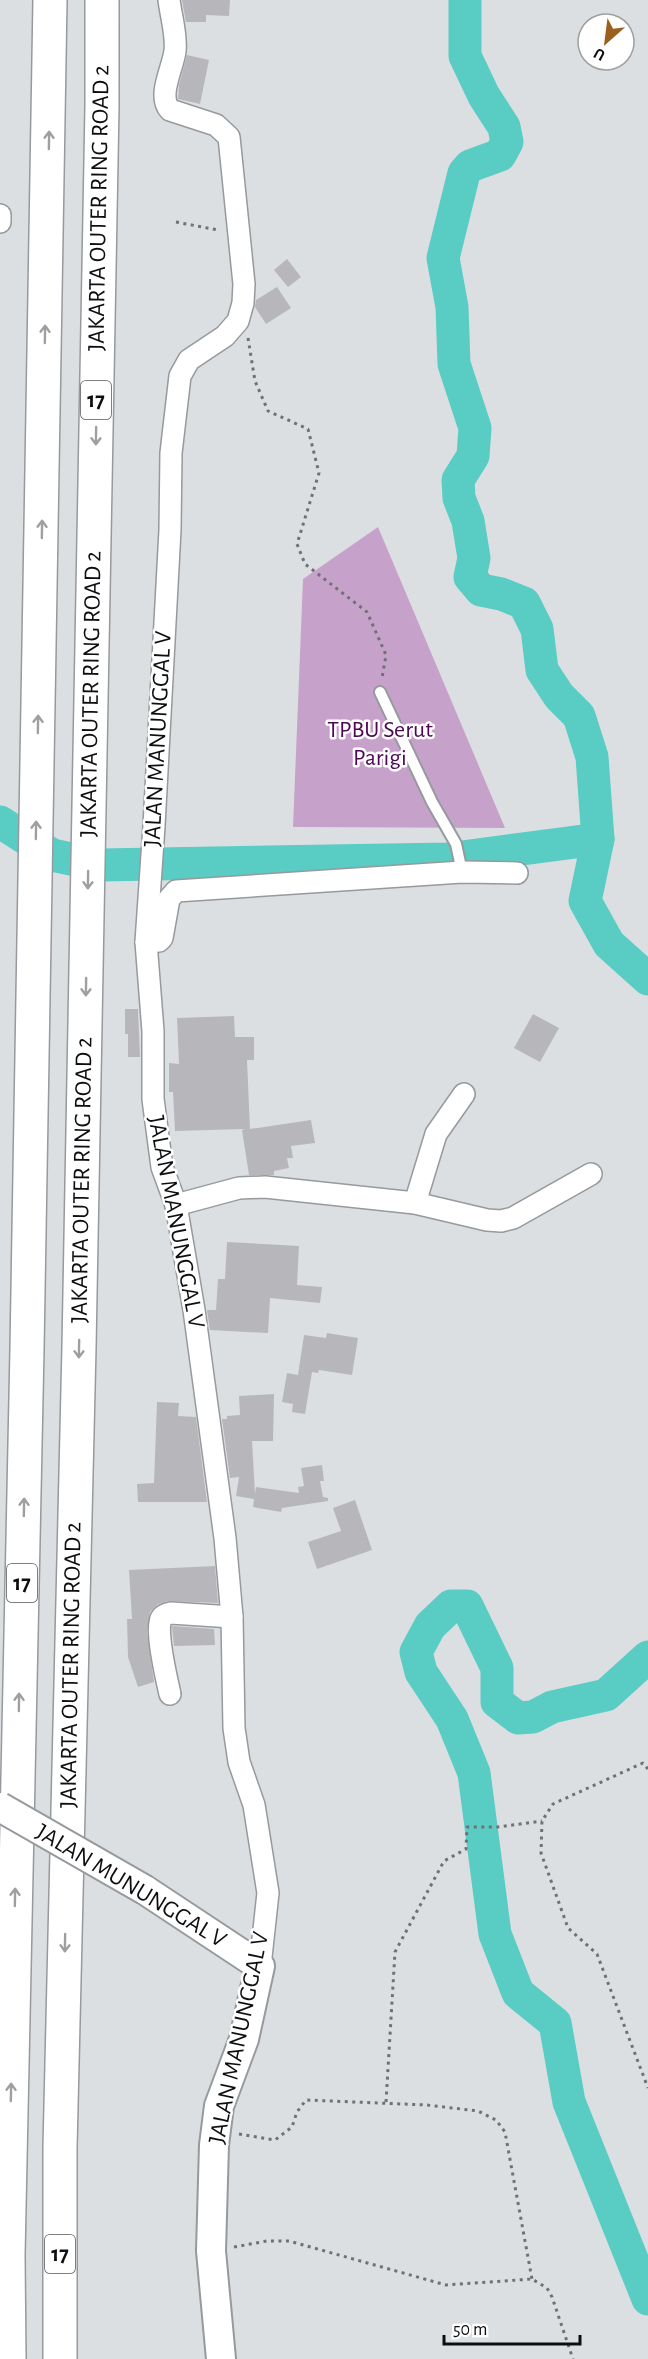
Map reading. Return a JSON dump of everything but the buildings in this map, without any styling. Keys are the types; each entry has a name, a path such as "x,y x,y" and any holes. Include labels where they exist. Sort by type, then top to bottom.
{"highway":[{"name":"JAKARTA OUTER RING ROAD 2","path":"9,2359 8,2255 35,910 50,0"},
{"name":"JAKARTA OUTER RING ROAD 2","path":"60,2359 60,2148 87,928 102,118 102,0"},
{"path":"60,2148 78,2359"},
{"path":"0,2321 8,2255"}],"street":[{"name":"JALAN MANUNGGAL V","path":"169,0 175,50 165,105 170,110 216,125 229,137 244,284 243,303 238,321 225,336 189,360 180,376 171,453 170,530 154,826 146,917 153,1031 153,1099 162,1167 176,1205 202,1369 225,1538 232,1617 234,1728 239,1761 254,1805 268,1893 260,1966 244,2039 219,2106 216,2131 211,2251 221,2359"},
{"path":"0,215 0,222"},
{"path":"146,942 162,938 170,899 176,891 460,867 517,873"},
{"path":"415,1203 436,1134 464,1094"},
{"path":"176,1205 239,1188 265,1187 415,1203 487,1220 501,1221 513,1218 591,1173"},
{"path":"170,1694 161,1648 160,1619 163,1615 171,1613 232,1617"},
{"name":"JALAN MUNUNGGAL V","path":"0,1807 145,1890 260,1966"}],"lane":[{"path":"380,692 432,801 456,844 460,867"}],"path":[{"path":"176,222 238,233"},
{"path":"243,303 255,381 259,391 268,411 308,429 319,473 297,544 305,564 367,612 386,655 380,692"},
{"path":"648,1769 643,1763 553,1804 542,1821 541,1853 568,1928 597,1954 648,2088"},
{"path":"386,2103 395,1952 444,1861 466,1849 467,1827 498,1827 542,1821"},
{"path":"216,2131 274,2140 292,2127 297,2112 306,2100 386,2103 478,2111 496,2120 505,2132 532,2279"},
{"path":"211,2251 267,2241 289,2241 446,2285 532,2279 547,2288 552,2297 573,2359"}],"green space":[{"name":"TPBU Serut Parigi","path":"378,527 505,828 293,827 303,579"}],"waterway":[{"path":"465,0 465,56 484,96 504,127 507,142 500,155 470,166 464,173 443,258 452,307 454,364 475,428 473,456 458,480 459,498 468,521 474,558 470,577 481,590 501,594 524,603 537,629 542,670 559,696 579,716 592,757 598,839"},
{"path":"0,822 52,855 100,865 447,859 598,839 585,901 609,944 648,979"},
{"path":"648,1657 606,1695 552,1707 533,1717 518,1718 497,1702 497,1668 467,1606 451,1606 430,1626 416,1652 421,1672 452,1719 474,1773 495,1934 518,1993 555,2023 569,2102 648,2299"}]}
